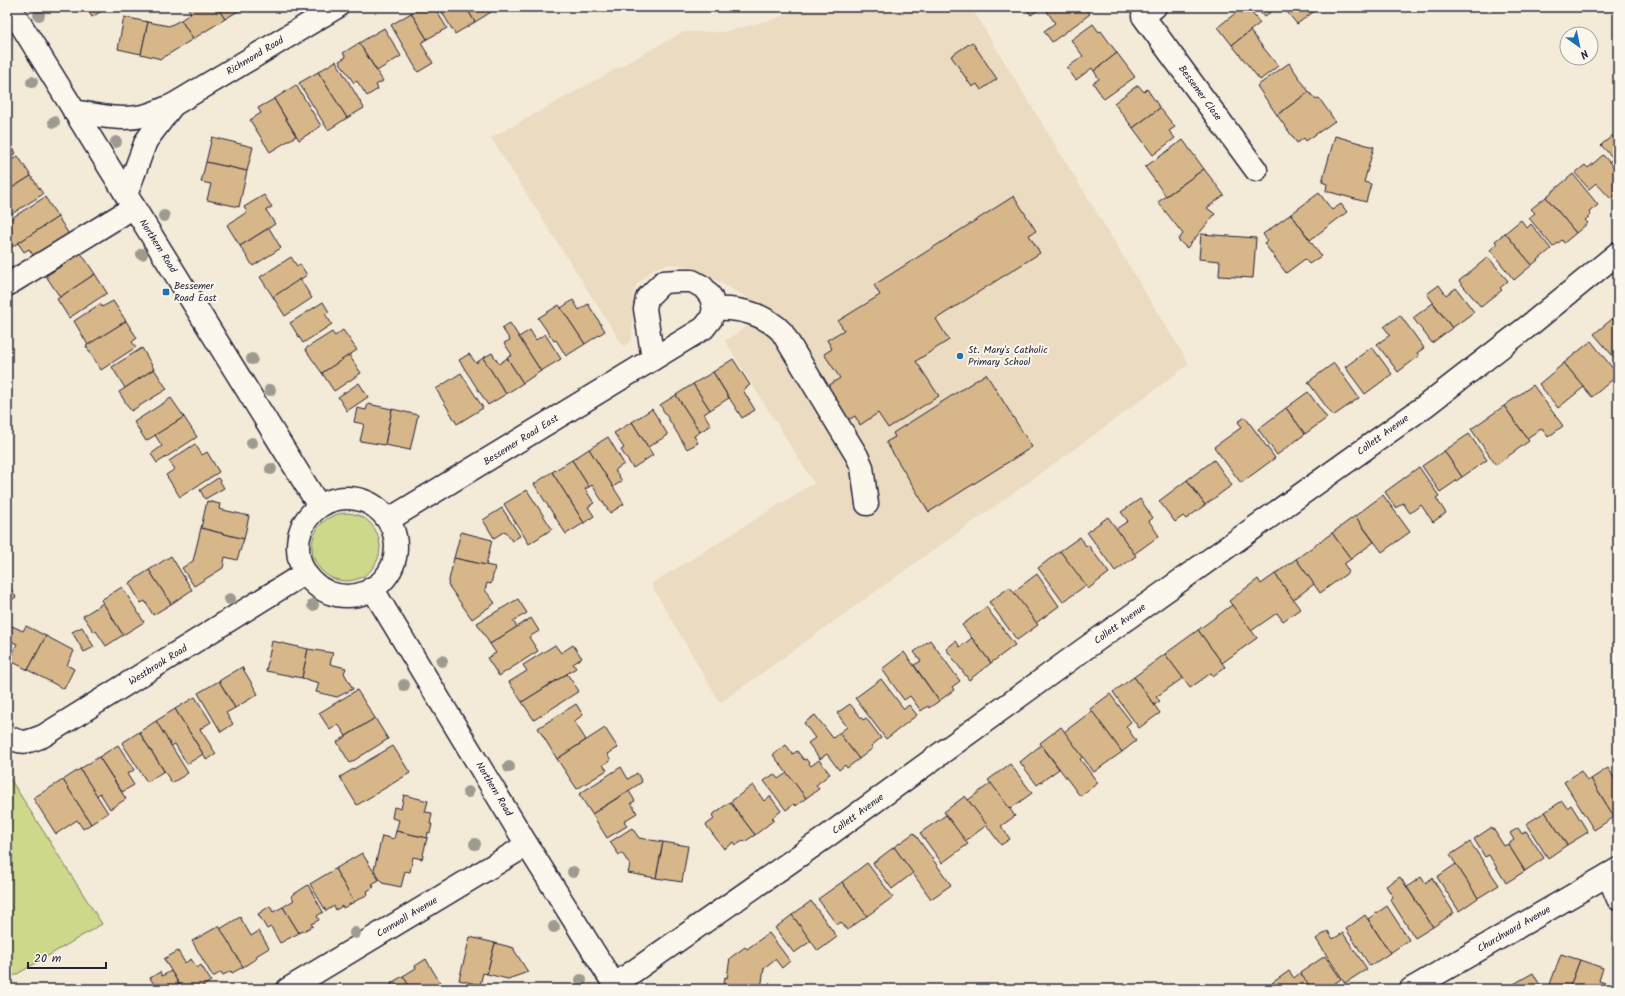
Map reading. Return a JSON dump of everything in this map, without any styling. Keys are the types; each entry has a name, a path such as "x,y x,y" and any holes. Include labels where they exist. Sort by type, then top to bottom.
{"street":[{"name":"Northern Road","path":"10,7 319,506"},
{"name":"Richmond Road","path":"74,111 115,118 133,118 145,116 173,105 337,7"},
{"name":"Bessemer Close","path":"1145,10 1256,170"},
{"name":"Richmond Road","path":"130,201 146,141 173,105"},
{"path":"7,285 130,201"},
{"name":"Collett Avenue","path":"616,987 1425,406 1531,324 1618,253"},
{"path":"653,359 645,309 647,298 663,282 692,281 703,287 711,297 714,309 724,308 750,313 775,324 793,348 857,456 862,467 867,504"},
{"name":"Bessemer Road East","path":"388,520 704,328 711,319 714,309"},
{"path":"357,498 375,507 388,520 395,535 396,550 393,564 386,576 362,594 347,596 332,594 318,587 305,573 300,562 298,537 310,514 319,506 331,500 357,498"},
{"name":"Westbrook Road","path":"7,736 27,743 43,736 305,573"},
{"name":"Northern Road","path":"372,588 527,845 616,987"},
{"name":"Cornwall Avenue","path":"288,989 527,845"},
{"path":"1613,872 1618,899"},
{"name":"Churchward Avenue","path":"1411,989 1613,872"}],"shaded area":[{"name":"St. Mary's Catholic Primary School","path":"793,7 971,7 1189,364 1094,435 720,703 651,584 814,483 725,341 747,326 752,300 688,266 676,264 665,265 653,269 637,284 633,294 632,339 624,347 491,138 683,32 724,32 775,19 795,11"}],"green space":[{"path":"346,513 359,516 370,523 377,534 380,547 377,560 370,571 359,578 346,581 333,578 322,571 315,560 312,547 315,534 322,523 333,516"},
{"path":"7,774 102,924 7,980"}],"building":[{"path":"85,7 108,7 92,17"},
{"path":"187,7 217,7 225,19 193,39 181,20 191,13"},
{"path":"217,7 245,7 225,19"},
{"path":"421,7 434,7 447,28 427,39 411,13"},
{"path":"439,7 466,7 475,22 455,34"},
{"path":"466,7 488,7 491,12 475,22"},
{"path":"1025,7 1042,7 1031,15"},
{"path":"1044,7 1084,7 1090,14 1052,42 1044,31 1055,23"},
{"path":"1243,7 1247,7 1260,23 1232,45 1218,27"},
{"path":"1256,7 1277,7 1264,17"},
{"path":"1283,7 1314,7 1316,10 1297,24"},
{"path":"411,13 427,39 421,43 433,63 418,72 391,25"},
{"path":"124,17 148,22 141,54 118,49"},
{"path":"181,20 193,39 161,59 141,54 148,22 169,26"},
{"path":"1093,24 1099,32 1101,31 1117,53 1094,71 1092,68 1076,80 1067,68 1083,56 1071,40"},
{"path":"384,28 401,56 377,71 359,43"},
{"path":"1250,31 1278,66 1260,80 1232,45"},
{"path":"972,42 997,79 981,90 977,84 972,87 951,56"},
{"path":"359,43 383,81 376,85 378,89 367,96 357,81 354,83 339,61 346,57 343,53"},
{"path":"1117,53 1135,77 1104,99 1093,83 1099,79 1094,71"},
{"path":"336,61 364,108 347,118 318,72"},
{"path":"1289,63 1309,92 1277,115 1257,86"},
{"path":"318,72 347,118 328,130 299,83"},
{"path":"296,85 321,126 299,140 274,99"},
{"path":"1138,85 1144,92 1147,89 1160,108 1133,128 1114,103"},
{"path":"1309,92 1316,100 1319,98 1335,121 1306,141 1304,138 1297,143 1277,115"},
{"path":"274,99 296,136 270,152 250,120 261,113 258,108"},
{"path":"1160,108 1175,127 1169,131 1175,138 1153,155 1133,128"},
{"path":"1617,132 1618,172 1609,162 1613,158 1601,145"},
{"path":"1335,136 1374,147 1364,182 1371,184 1366,202 1326,191 1327,184 1322,182"},
{"path":"212,137 253,147 247,171 206,162"},
{"path":"7,139 16,153 7,158"},
{"path":"1183,140 1204,169 1166,196 1145,167"},
{"path":"1603,155 1618,172 1618,193 1611,199 1596,183 1589,189 1575,173 1585,165 1588,168"},
{"path":"18,156 31,176 7,191 7,163"},
{"path":"206,162 247,171 239,207 207,200 211,184 201,182"},
{"path":"1204,169 1224,195 1207,208 1215,214 1187,248 1178,240 1183,234 1158,202"},
{"path":"1573,174 1598,205 1589,212 1591,215 1585,220 1588,223 1576,233 1546,197"},
{"path":"31,176 43,194 7,217 7,191"},
{"path":"1319,193 1332,210 1341,204 1347,212 1310,240 1291,214"},
{"path":"264,195 272,207 266,210 275,224 240,246 227,225 247,212 244,207"},
{"path":"1014,196 1036,231 1029,235 1040,253 936,319 949,340 916,361 939,396 888,428 878,413 860,425 855,416 846,421 825,388 840,378 824,354 832,349 827,340 844,330 838,321 880,295 874,285"},
{"path":"45,197 58,217 12,247 7,239 7,221"},
{"path":"1546,197 1576,233 1564,243 1562,240 1553,247 1529,218 1535,213 1531,209"},
{"path":"1291,214 1321,256 1309,264 1305,259 1286,273 1264,243 1267,240 1263,234"},
{"path":"58,217 70,236 35,258 29,249 24,252 18,243"},
{"path":"1521,220 1527,228 1531,224 1551,249 1532,265 1505,233"},
{"path":"269,228 281,248 253,266 240,246"},
{"path":"1505,233 1532,265 1514,280 1490,250 1497,244 1495,241"},
{"path":"1201,234 1256,238 1253,278 1219,276 1220,261 1199,259"},
{"path":"81,253 95,274 60,297 46,276"},
{"path":"291,257 297,266 300,264 307,275 273,297 260,277"},
{"path":"1488,257 1508,281 1500,288 1502,290 1481,307 1459,281"},
{"path":"95,274 107,293 69,318 57,299"},
{"path":"300,279 312,298 285,316 273,297"},
{"path":"1439,285 1446,295 1456,288 1474,312 1452,328 1427,294"},
{"path":"573,300 579,310 588,304 605,331 585,344 561,308"},
{"path":"113,301 126,321 88,345 74,321 100,304 102,307"},
{"path":"323,302 329,312 325,314 332,324 303,343 290,323"},
{"path":"1433,303 1452,328 1432,343 1413,318"},
{"path":"559,305 585,344 566,356 556,340 554,341 538,318"},
{"path":"1618,314 1618,362 1594,334"},
{"path":"1400,315 1424,348 1417,353 1419,356 1398,372 1377,344 1390,335 1384,327"},
{"path":"126,321 137,338 132,342 136,347 101,370 86,346"},
{"path":"510,323 541,371 523,383 507,358 512,355 504,343 510,340 502,328"},
{"path":"343,330 357,350 322,373 305,349 332,332 335,336"},
{"path":"530,330 536,340 545,334 561,359 541,371 519,337"},
{"path":"1591,341 1618,375 1592,397 1564,363"},
{"path":"1372,347 1392,374 1365,394 1345,367"},
{"path":"142,348 154,369 125,388 112,367"},
{"path":"492,353 499,364 507,358 523,383 506,394 483,358"},
{"path":"469,354 476,363 483,358 506,394 488,405 459,360"},
{"path":"349,355 361,373 334,391 322,373"},
{"path":"733,359 750,385 743,390 755,410 742,418 713,372"},
{"path":"1334,363 1359,398 1333,416 1308,382"},
{"path":"1564,363 1584,387 1558,408 1539,384"},
{"path":"154,369 167,389 131,411 119,392"},
{"path":"713,372 729,398 710,410 693,384"},
{"path":"461,373 483,408 457,424 436,389"},
{"path":"986,374 1032,447 929,512 886,442 895,437 893,433"},
{"path":"359,383 368,397 347,411 338,397"},
{"path":"693,384 710,410 704,414 711,425 700,432 676,395"},
{"path":"1533,385 1563,426 1548,437 1542,428 1527,438 1504,406"},
{"path":"1308,392 1327,418 1305,434 1286,408"},
{"path":"676,395 700,432 694,436 698,443 687,449 660,405"},
{"path":"171,398 184,417 146,441 134,422"},
{"path":"368,404 392,409 385,445 360,441 364,424 354,422 357,408 366,410"},
{"path":"1504,406 1529,441 1496,465 1471,429"},
{"path":"1286,408 1305,434 1277,455 1258,429"},
{"path":"392,409 418,415 410,450 385,445"},
{"path":"652,409 668,435 648,447 632,422"},
{"path":"184,417 197,437 157,463 151,454 162,446 155,435"},
{"path":"1245,417 1275,458 1241,483 1214,447 1242,427 1238,422"},
{"path":"632,422 653,455 633,468 621,450 624,448 614,433"},
{"path":"1469,434 1487,460 1462,477 1444,451"},
{"path":"608,437 624,464 615,470 622,481 613,487 589,449"},
{"path":"195,444 202,455 207,452 219,472 180,497 166,475 175,469 169,461"},
{"path":"589,449 624,504 610,513 592,485 589,487 572,460"},
{"path":"1444,451 1462,477 1440,492 1422,466"},
{"path":"572,460 589,487 585,489 594,503 588,507 594,516 584,523 552,472"},
{"path":"1214,460 1232,485 1205,505 1187,480"},
{"path":"1419,467 1439,496 1436,498 1446,513 1433,522 1421,505 1410,513 1403,503 1396,508 1385,492"},
{"path":"552,472 584,523 566,534 534,484"},
{"path":"218,478 224,488 205,499 200,490"},
{"path":"1187,480 1205,505 1186,519 1183,516 1175,522 1159,501"},
{"path":"527,490 552,529 529,544 504,504"},
{"path":"1383,495 1410,532 1382,552 1355,516"},
{"path":"1140,499 1153,518 1149,521 1159,536 1134,554 1116,529 1128,521 1121,512"},
{"path":"207,501 220,504 219,509 249,516 244,539 201,528"},
{"path":"502,508 520,536 512,541 505,531 494,538 483,520"},
{"path":"1355,516 1374,542 1351,559 1332,533"},
{"path":"1108,517 1136,556 1115,571 1087,532"},
{"path":"201,528 244,539 237,560 225,557 223,568 194,586 182,568 193,561"},
{"path":"461,532 492,540 486,565 454,558"},
{"path":"1332,533 1351,559 1344,564 1349,572 1320,593 1296,559"},
{"path":"1080,537 1086,546 1088,545 1109,573 1088,589 1060,551"},
{"path":"1060,551 1086,585 1063,602 1038,568"},
{"path":"171,556 192,590 171,604 149,570"},
{"path":"454,558 495,567 491,584 487,583 485,590 495,603 472,619 448,585"},
{"path":"1296,559 1314,584 1293,600 1275,574"},
{"path":"149,570 171,604 153,615 145,601 141,603 129,583"},
{"path":"1037,574 1059,606 1036,623 1013,592"},
{"path":"1275,574 1300,609 1283,621 1277,613 1251,631 1229,601 1258,579 1261,584"},
{"path":"7,583 16,597 7,603"},
{"path":"122,587 144,622 123,635 101,600"},
{"path":"1010,587 1038,625 1017,640 989,602"},
{"path":"518,599 527,613 513,621 517,627 490,644 477,623"},
{"path":"103,603 123,635 106,646 83,616"},
{"path":"1232,605 1257,638 1222,663 1198,630"},
{"path":"986,607 1015,645 991,663 962,625"},
{"path":"531,618 539,631 529,637 538,651 499,676 487,658 496,653 490,644"},
{"path":"12,626 23,631 26,626 46,636 28,670 9,660 17,644 7,639"},
{"path":"82,627 94,647 84,652 72,632"},
{"path":"1198,630 1225,667 1213,676 1211,673 1190,688 1165,654"},
{"path":"46,636 74,651 67,665 74,669 64,689 28,670"},
{"path":"972,638 991,663 969,680 946,649 956,641 960,647"},
{"path":"930,640 960,681 952,687 954,690 939,701 914,665 921,661 914,652"},
{"path":"272,641 308,649 302,678 266,671"},
{"path":"555,645 561,653 573,645 582,658 573,664 576,668 522,702 509,682 527,671 523,665"},
{"path":"308,649 333,653 330,664 346,668 344,673 353,689 337,697 316,692 319,683 302,678"},
{"path":"904,652 939,701 929,708 928,706 921,711 910,696 904,700 882,669"},
{"path":"1165,654 1183,678 1156,697 1160,701 1154,705 1134,677"},
{"path":"242,667 258,694 235,708 219,681"},
{"path":"567,674 579,691 534,720 522,702"},
{"path":"1134,677 1160,713 1139,728 1113,692"},
{"path":"881,679 904,709 909,705 917,715 886,739 855,698"},
{"path":"219,681 235,708 226,713 233,724 221,732 198,693"},
{"path":"357,690 375,718 346,736 338,724 330,730 319,713"},
{"path":"1110,694 1131,722 1126,726 1136,741 1122,752 1090,709"},
{"path":"195,697 211,722 200,729 216,754 207,760 175,709"},
{"path":"576,704 583,715 574,721 586,740 557,759 538,728"},
{"path":"850,704 863,720 866,718 881,738 871,746 873,748 859,759 839,733 847,727 837,713"},
{"path":"175,709 203,754 187,764 175,744 171,746 156,721"},
{"path":"1092,711 1122,752 1094,772 1064,732"},
{"path":"815,715 833,738 839,733 859,759 847,768 845,765 839,770 827,754 820,759 808,743 815,738 804,723"},
{"path":"375,718 388,739 350,763 337,742"},
{"path":"156,721 188,773 172,783 139,732"},
{"path":"1061,727 1083,757 1080,759 1098,783 1080,796 1040,743"},
{"path":"605,728 618,748 607,754 611,760 603,765 607,770 577,789 557,759"},
{"path":"139,732 164,771 147,782 122,743"},
{"path":"118,745 134,770 127,774 134,785 122,792 99,757"},
{"path":"786,745 793,754 797,751 811,766 819,760 830,774 816,785 819,789 806,798 773,755"},
{"path":"1041,745 1059,769 1037,785 1020,762"},
{"path":"393,746 410,773 357,805 340,777"},
{"path":"99,757 126,799 110,809 100,793 97,796 80,769"},
{"path":"1010,764 1032,793 1010,809 988,780"},
{"path":"621,767 628,779 637,773 642,782 592,814 579,794"},
{"path":"1608,768 1618,784 1618,815 1614,817 1591,779"},
{"path":"80,769 108,813 91,824 63,780"},
{"path":"1581,771 1587,781 1591,779 1614,817 1594,830 1564,782"},
{"path":"787,773 806,798 796,806 794,804 786,810 764,781 774,774 778,779"},
{"path":"63,780 91,824 83,829 77,820 56,834 33,798"},
{"path":"991,783 1015,816 1001,826 1010,839 1001,845 968,800"},
{"path":"753,785 764,801 770,796 781,811 772,818 774,820 755,835 730,802"},
{"path":"629,791 635,801 631,803 637,813 624,821 627,826 607,838 592,814"},
{"path":"404,795 428,801 425,812 432,813 430,824 432,824 427,838 396,831 399,820 392,818 394,807 401,809"},
{"path":"965,796 987,825 965,841 944,812"},
{"path":"1562,801 1567,808 1571,805 1588,832 1567,845 1545,812"},
{"path":"730,802 755,835 736,845 734,842 724,849 706,825 714,819 712,815"},
{"path":"1545,812 1567,845 1548,858 1526,824"},
{"path":"946,815 968,844 942,863 920,833"},
{"path":"1492,827 1504,846 1508,844 1525,871 1506,883 1489,855 1485,857 1474,839"},
{"path":"632,828 639,838 663,842 656,878 628,873 630,865 622,853 619,855 610,842"},
{"path":"1518,828 1522,834 1526,831 1544,858 1525,871 1508,844 1514,840 1510,833"},
{"path":"396,831 427,838 422,859 413,857 410,872 405,871 401,887 382,883 374,870 382,836 394,839"},
{"path":"914,833 951,885 931,899 894,847"},
{"path":"663,842 688,846 682,882 656,878"},
{"path":"1470,842 1499,885 1478,898 1450,855"},
{"path":"894,847 913,873 892,889 873,863"},
{"path":"362,853 379,880 372,884 374,887 367,891 368,894 354,902 335,869"},
{"path":"867,863 893,897 867,916 842,882"},
{"path":"1456,864 1478,898 1459,911 1437,877"},
{"path":"335,869 354,902 343,908 342,906 336,910 334,906 326,911 310,884"},
{"path":"1400,877 1433,927 1415,938 1390,899 1393,897 1386,886"},
{"path":"1421,877 1425,883 1432,878 1454,913 1433,927 1407,887"},
{"path":"842,882 867,916 847,930 841,922 837,925 818,899"},
{"path":"308,885 323,912 317,916 319,920 311,924 313,926 299,933 283,907 294,900 291,896"},
{"path":"811,901 837,937 818,951 792,915"},
{"path":"270,906 273,912 283,907 299,933 280,943 271,927 267,929 258,914"},
{"path":"1387,906 1409,940 1390,953 1368,919"},
{"path":"792,915 811,941 794,953 775,928"},
{"path":"1365,915 1390,953 1370,966 1346,929"},
{"path":"240,917 251,936 259,931 269,948 256,956 257,958 243,967 220,929"},
{"path":"219,926 243,967 232,973 231,971 223,975 221,972 213,977 192,941"},
{"path":"1328,931 1333,939 1343,933 1367,969 1345,983 1316,939"},
{"path":"769,933 790,961 782,968 775,959 764,968 761,989 723,989 725,977 727,978 730,958 745,947 747,949"},
{"path":"470,937 495,943 487,974 483,973 480,985 459,980"},
{"path":"495,943 514,948 528,972 508,979 487,974"},
{"path":"178,951 185,963 191,959 197,968 201,965 211,981 198,989 182,989 164,959"},
{"path":"1561,954 1580,960 1569,989 1554,989 1549,987"},
{"path":"1325,956 1341,979 1334,984 1336,987 1332,989 1312,989 1300,973"},
{"path":"426,959 444,989 411,989 403,976 416,968 415,966"},
{"path":"1580,960 1603,968 1599,981 1611,985 1609,989 1569,989"},
{"path":"171,971 182,989 157,989 150,978 160,972 162,976"},
{"path":"1289,971 1294,978 1300,973 1312,989 1276,989 1272,983"},
{"path":"1533,973 1542,989 1505,989"},
{"path":"403,976 411,989 385,989 392,985 391,983"}],"place":[{"name":"Bessemer Road East","path":"166,292"},
{"name":"St. Mary's Catholic Primary School","path":"960,356"}]}
